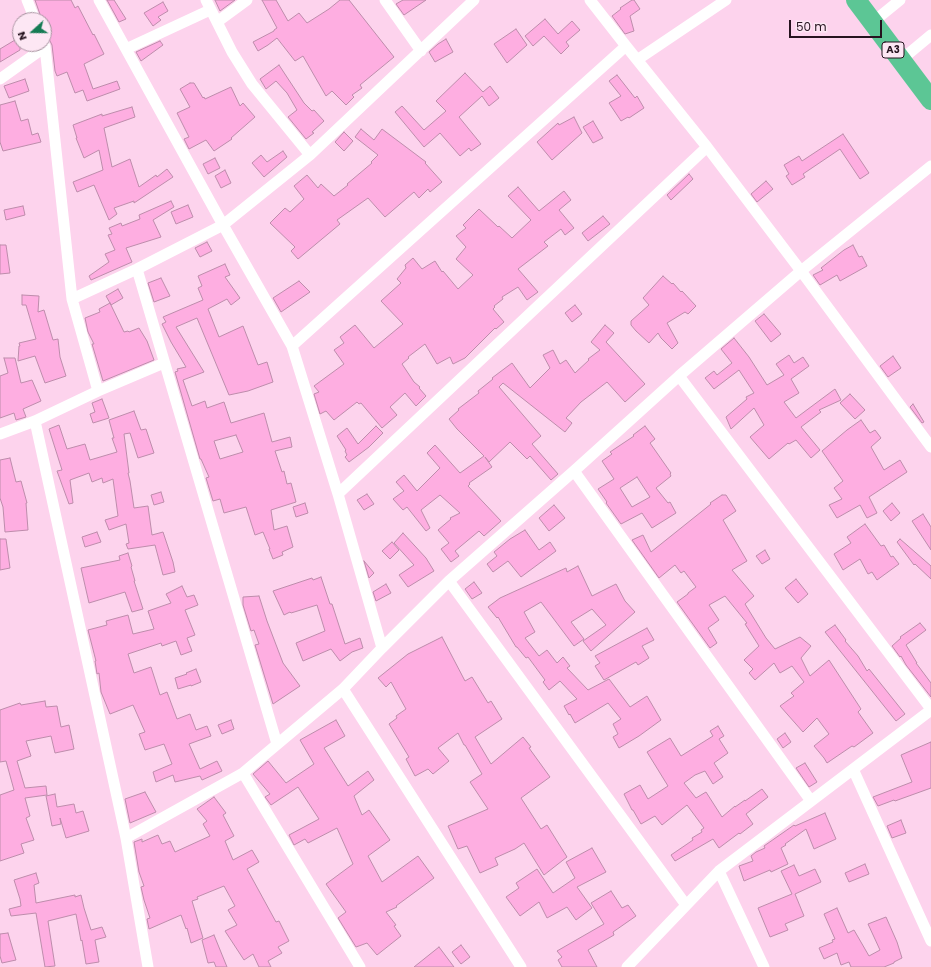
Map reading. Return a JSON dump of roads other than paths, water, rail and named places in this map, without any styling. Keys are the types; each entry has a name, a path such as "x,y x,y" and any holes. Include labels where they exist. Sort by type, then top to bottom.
{"highway":[{"name":"A3","path":"856,0 931,100"}],"street":[{"path":"27,0 32,12"},
{"path":"99,0 223,225 292,346 338,494 382,648"},
{"path":"216,22 247,0"},
{"path":"385,0 421,51"},
{"path":"72,299 137,269 223,225 310,155 474,0"},
{"path":"590,0 707,147 931,447"},
{"path":"637,60 726,0"},
{"path":"873,22 900,0"},
{"path":"126,49 208,5 232,52 252,84 310,155"},
{"path":"901,60 931,35"},
{"path":"292,346 626,46"},
{"path":"0,79 36,52"},
{"path":"46,52 72,299 98,391"},
{"path":"338,494 707,147"},
{"path":"126,838 243,773 343,689 449,581 679,376 801,271 931,166"},
{"path":"137,269 277,744"},
{"path":"0,434 35,421 98,391 164,363"},
{"path":"627,967 719,871 931,710 679,376"},
{"path":"35,421 126,838 148,967"},
{"path":"574,471 811,801"},
{"path":"449,581 686,905"},
{"path":"343,689 522,967"},
{"path":"853,769 931,941"},
{"path":"243,773 360,967"},
{"path":"719,871 764,967"}]}
